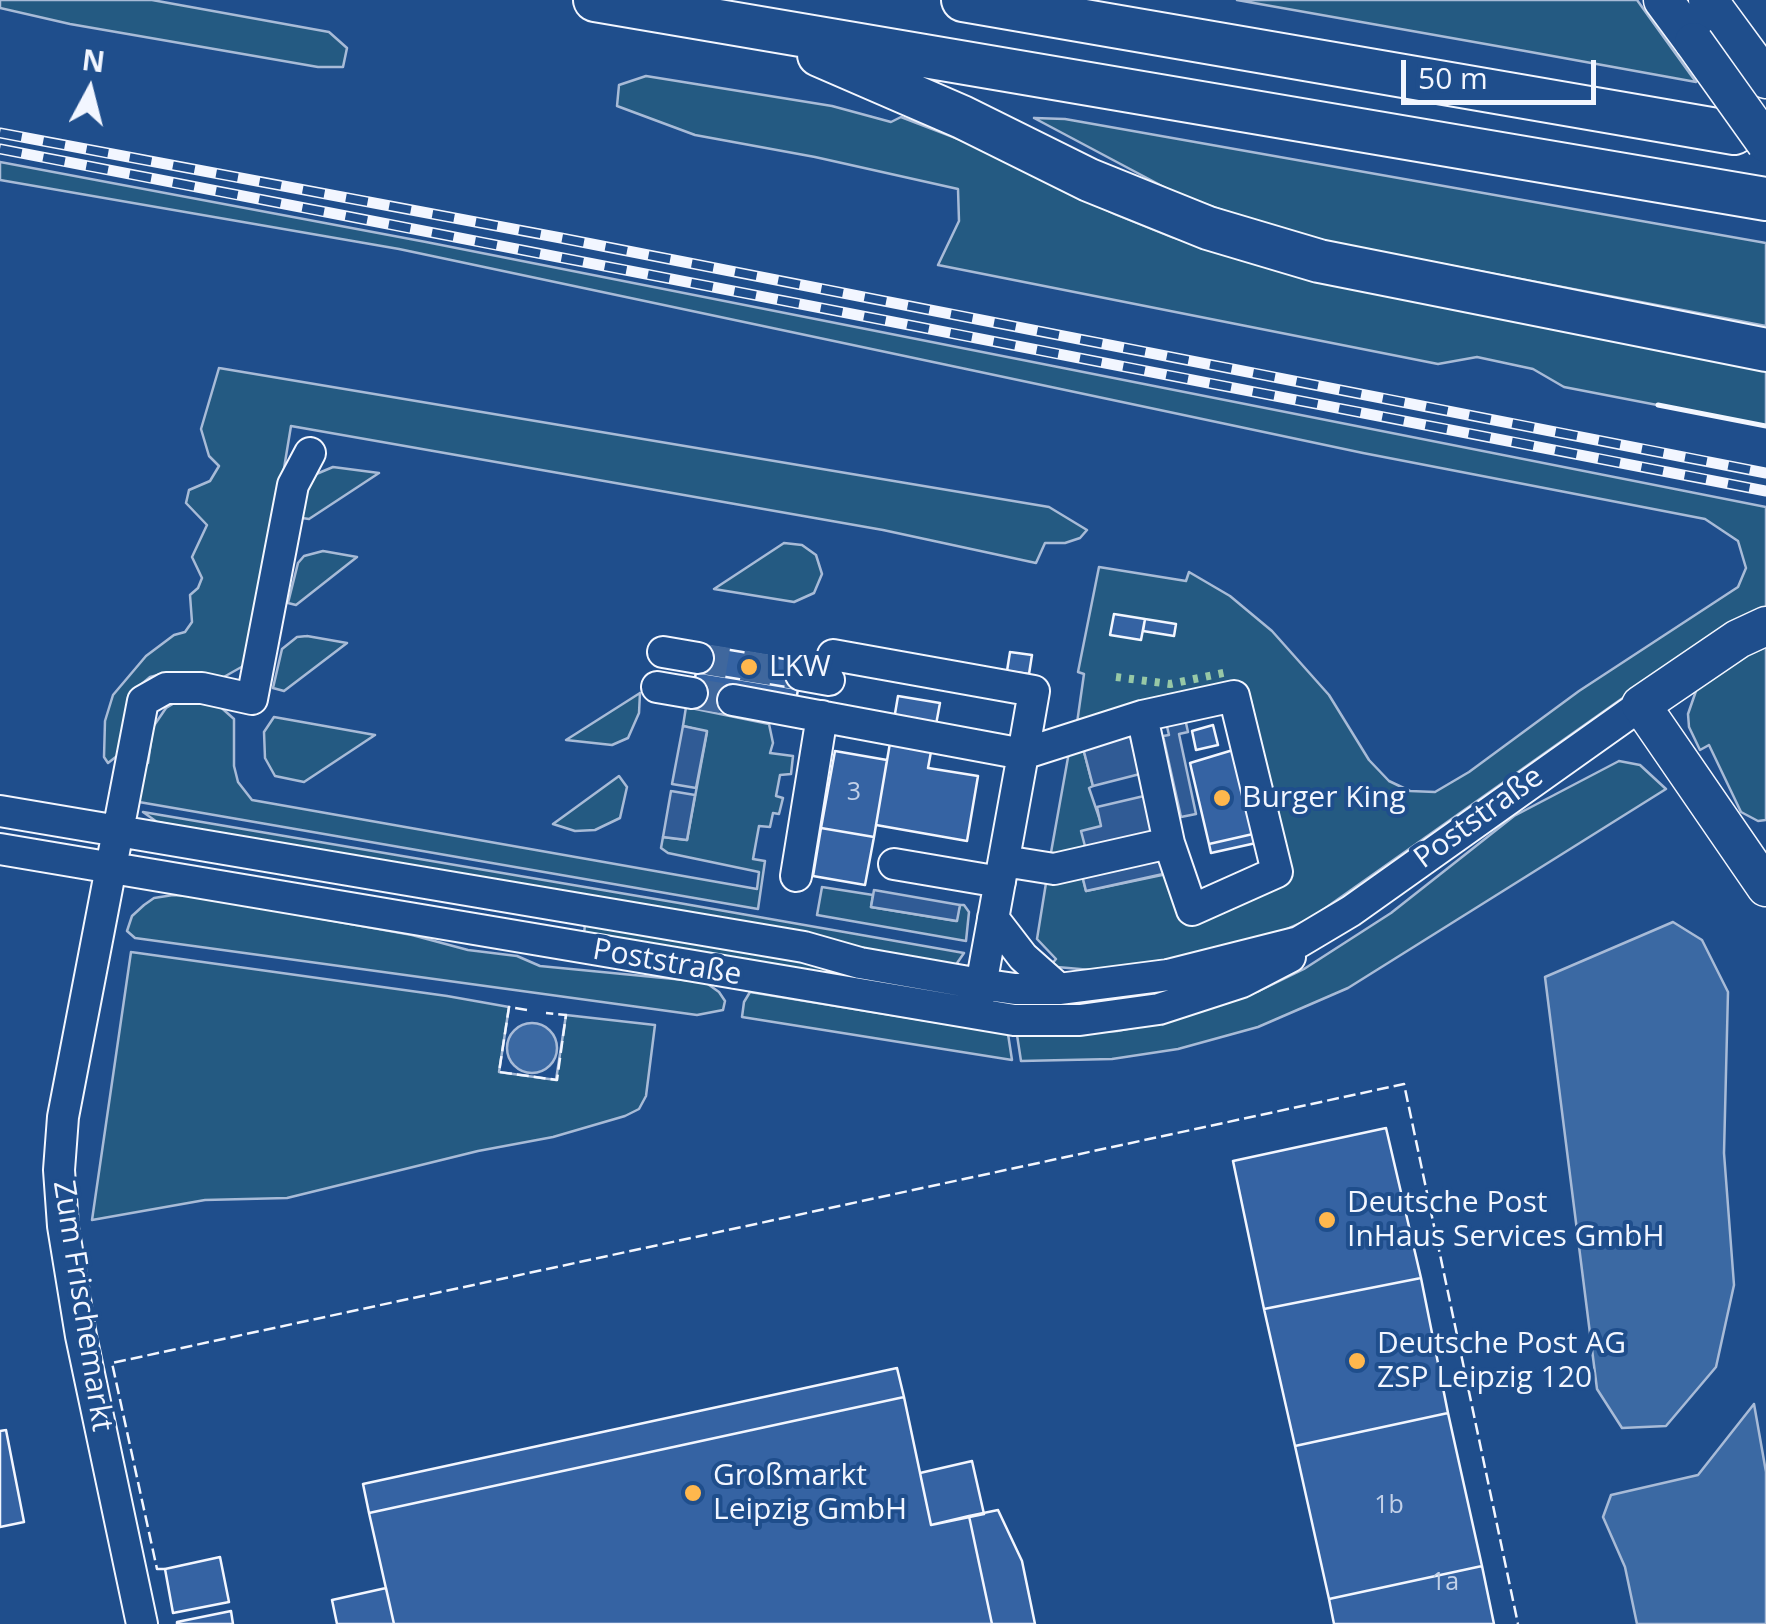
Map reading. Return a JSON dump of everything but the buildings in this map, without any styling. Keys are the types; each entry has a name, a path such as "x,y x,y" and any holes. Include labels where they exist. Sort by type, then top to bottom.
{"highway":[{"path":"596,0 1766,199"},
{"path":"963,0 1750,138"},
{"path":"1078,0 1123,28"},
{"path":"754,28 962,117 1089,180 1208,228 1320,261 1766,350"}],"main road":[{"path":"1663,0 1694,42 1750,138"},
{"path":"1708,0 1756,64"},
{"path":"1766,626 1724,648 1641,705 1755,849 1766,887"}],"street":[{"name":"Zum Frischemarkt","path":"142,1624 81,1336 63,1226 59,1170 72,1060 143,701 166,688 202,688 252,699 292,485 310,453"},
{"path":"663,652 698,658"},
{"path":"821,670 1034,691 976,1015"},
{"path":"656,687 692,694"},
{"path":"733,700 1022,754 1142,716 1234,696 1277,872 1192,910 1169,842 1142,716"},
{"name":"Poststraße","path":"0,849 976,1015 1080,1020 1159,1008 1242,982 1304,948 1318,932 1641,705"},
{"path":"796,876 822,716"},
{"name":"Poststraße","path":"0,811 804,948 860,963 1016,989 1059,989 1168,975 1270,950 1318,932"},
{"path":"894,864 1002,872 1054,869 1169,842"},
{"path":"993,918 1023,956 1059,989"}],"shaded area":[{"path":"0,0 152,0 329,32 347,48 343,67 318,67 70,24 0,8"},
{"path":"1237,0 1637,0 1696,82 1525,51"},
{"path":"646,76 832,106 891,122 901,117 966,142 1115,214 1237,257 1766,367 1766,426 1564,387 1533,369 1477,357 1438,364 938,265 959,221 958,189 695,135 617,106 619,85"},
{"path":"1034,118 1065,119 1766,243 1766,326 1338,244 1261,224 1177,194"},
{"path":"0,162 426,242 1766,507 1766,607 1719,630 1310,919 1246,947 1091,970 1057,967 1051,965 1056,959 1037,939 1046,883 1082,875 1086,891 1162,875 1159,857 1176,899 1291,872 1251,701 1243,688 1077,723 1084,674 1078,672 1099,567 1186,581 1189,572 1230,596 1272,631 1329,695 1369,760 1389,781 1410,791 1435,792 1738,587 1746,568 1738,541 1705,519 1363,453 399,249 0,180"},
{"path":"219,368 1049,507 1087,530 1080,538 1065,543 1045,543 1036,563 883,530 291,426 257,632 245,665 222,678 166,673 150,677 137,688 117,756 108,763 104,757 105,721 113,695 146,656 174,635 185,632 192,622 190,595 202,578 192,557 207,525 186,503 189,490 210,481 219,466 209,456 201,429"},
{"path":"333,467 379,473 309,519 302,518 305,494 314,475"},
{"path":"784,543 802,545 816,555 822,574 814,593 794,602 714,589"},
{"path":"323,551 357,557 296,605 288,603 298,563 304,556"},
{"path":"297,637 347,643 284,691 273,688 282,649"},
{"path":"1766,647 1766,820 1758,821 1741,812 1709,745 1700,750 1689,727 1688,714 1697,688 1738,659"},
{"path":"640,693 639,713 628,738 612,745 566,740"},
{"path":"176,702 216,703 234,719 234,766 238,782 252,800 757,889 759,872 668,853 661,848 663,837 687,840 707,732 683,726 686,707 769,724 773,743 770,753 793,756 791,774 780,775 776,796 783,798 779,814 773,813 770,827 759,826 753,859 765,861 758,909 139,802 140,763 148,763 153,727 166,708"},
{"path":"1184,714 1188,732 1179,734 1196,814 1181,817 1163,736 1169,735 1165,718"},
{"path":"274,717 375,735 304,782 275,776 265,758 264,732"},
{"path":"683,726 707,731 696,788 672,784"},
{"path":"1130,736 1140,774 1093,786 1083,748"},
{"path":"1083,748 1093,786 1089,788 1102,826 1086,850 1050,858 1069,752"},
{"path":"1619,761 1640,765 1666,789 1348,988 1258,1027 1178,1049 1112,1059 1021,1061 1017,1035 1117,1031 1168,1021 1259,991 1304,969 1391,913 1514,816"},
{"path":"619,776 627,787 620,818 595,830 575,831 553,824"},
{"path":"671,791 695,795 687,840 663,837"},
{"path":"1144,796 1153,834 1086,850 1081,831 1101,826 1097,807"},
{"path":"143,812 964,953 953,969 157,822"},
{"path":"1159,857 1163,874 1086,891 1082,875"},
{"path":"822,887 873,895 871,907 956,921 960,905 964,905 969,912 966,941 817,915"},
{"path":"874,890 960,905 957,921 871,907"},
{"path":"173,895 412,935 468,950 517,956 540,966 705,982 725,1001 723,1010 697,1015 135,938 127,931 132,916 144,905 154,898"},
{"path":"1673,922 1702,940 1728,992 1724,1153 1734,1285 1716,1367 1666,1426 1622,1428 1597,1389 1545,977"},
{"path":"585,924 835,967 835,971 817,973 584,934"},
{"path":"131,952 509,1007 499,1072 556,1080 566,1015 655,1025 646,1096 639,1109 625,1116 553,1137 478,1151 287,1198 205,1200 92,1220"},
{"path":"750,992 1008,1034 1012,1060 742,1017"},
{"path":"532,1023 549,1031 557,1048 549,1065 532,1073 515,1065 507,1048 515,1031"},
{"path":"1754,1404 1766,1472 1766,1624 1637,1624 1625,1567 1603,1517 1611,1495 1698,1475"}],"tunnel":[{"path":"698,658 801,675"},
{"path":"692,693 733,700"}],"railway":[{"path":"0,133 1766,473"},
{"path":"0,149 1766,491"}],"hedge":[{"path":"1116,677 1170,684 1228,672"}],"fence":[{"path":"527,1010 509,1007 499,1072 557,1080 566,1015 546,1013"},
{"path":"165,1569 157,1569 112,1363 1404,1084 1518,1624"}],"wall":[{"path":"1658,405 1766,426"}],"place":[{"name":"LKW","path":"749,667"},
{"name":"Burger King","path":"1222,798"},
{"name":"Deutsche Post InHaus Services GmbH","path":"1327,1220"},
{"name":"Deutsche Post AG ZSP Leipzig 120","path":"1357,1361"},
{"name":"Großmarkt Leipzig GmbH","path":"693,1493"}]}
